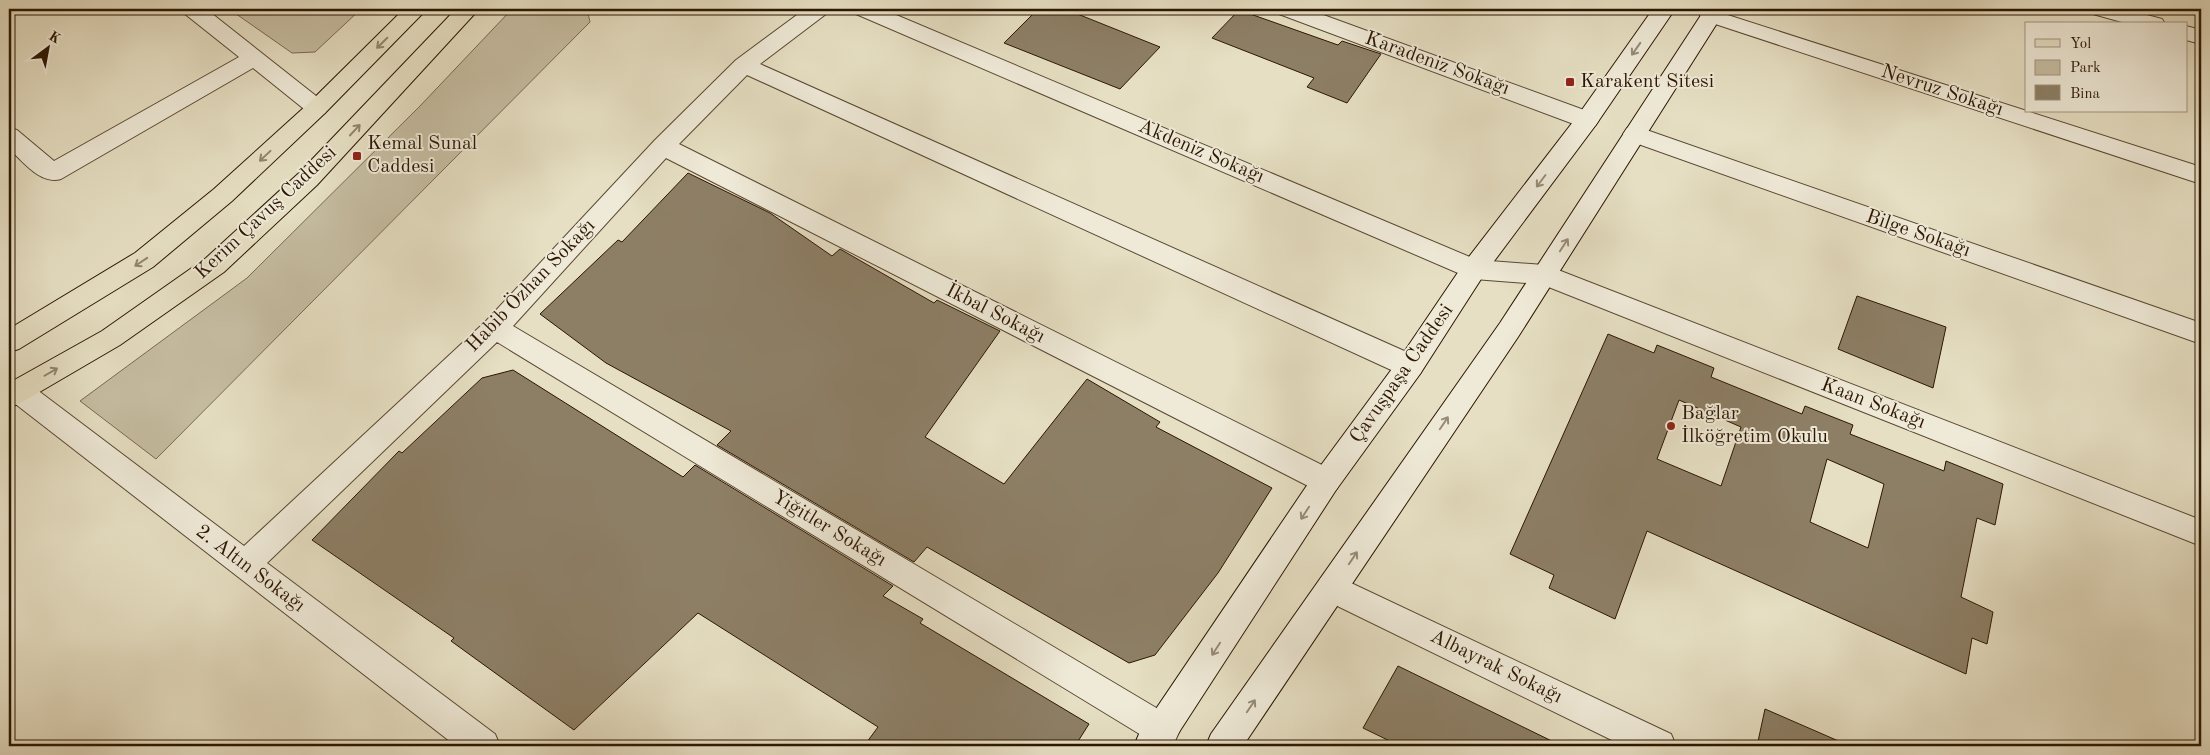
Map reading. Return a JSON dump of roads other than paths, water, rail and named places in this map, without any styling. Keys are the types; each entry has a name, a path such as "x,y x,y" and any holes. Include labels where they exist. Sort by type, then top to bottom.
{"main road":[{"path":"9,342 144,260 223,195 317,108 416,9"},
{"name":"Kerim Çavuş Caddesi","path":"14,393 111,338 215,265 308,179 468,9"}],"street":[{"path":"193,9 317,108"},
{"name":"Habib Özhan Sokağı","path":"244,565 495,328 663,146 744,65 818,9"},
{"name":"Akdeniz Sokağı","path":"864,9 1474,269 1544,275"},
{"name":"Karadeniz Sokağı","path":"1287,9 1587,120"},
{"name":"Çavuşpaşa Caddesi","path":"1157,738 1326,481 1410,366 1474,269 1587,120 1664,9"},
{"path":"2101,9 2147,22"},
{"path":"1223,746 1544,275 1713,12"},
{"name":"Nevruz Sokağı","path":"1713,12 2201,176"},
{"path":"2188,34 2201,37"},
{"path":"9,136 52,173 255,58"},
{"path":"744,65 1410,366"},
{"name":"Bilge Sokağı","path":"1635,134 2201,334"},
{"name":"İkbal Sokağı","path":"663,146 1326,481"},
{"name":"Kaan Sokağı","path":"1544,275 2201,533"},
{"name":"Yiğitler Sokağı","path":"495,328 1157,738"},
{"name":"2. Altın Sokağı","path":"14,393 483,746"},
{"name":"Albayrak Sokağı","path":"1332,588 1659,746"}],"place":[{"name":"Karakent Sitesi","path":"1570,82"},
{"name":"Kemal Sunal Caddesi","path":"357,156"},
{"name":"Bağlar İlköğretim Okulu","path":"1671,426"}]}
